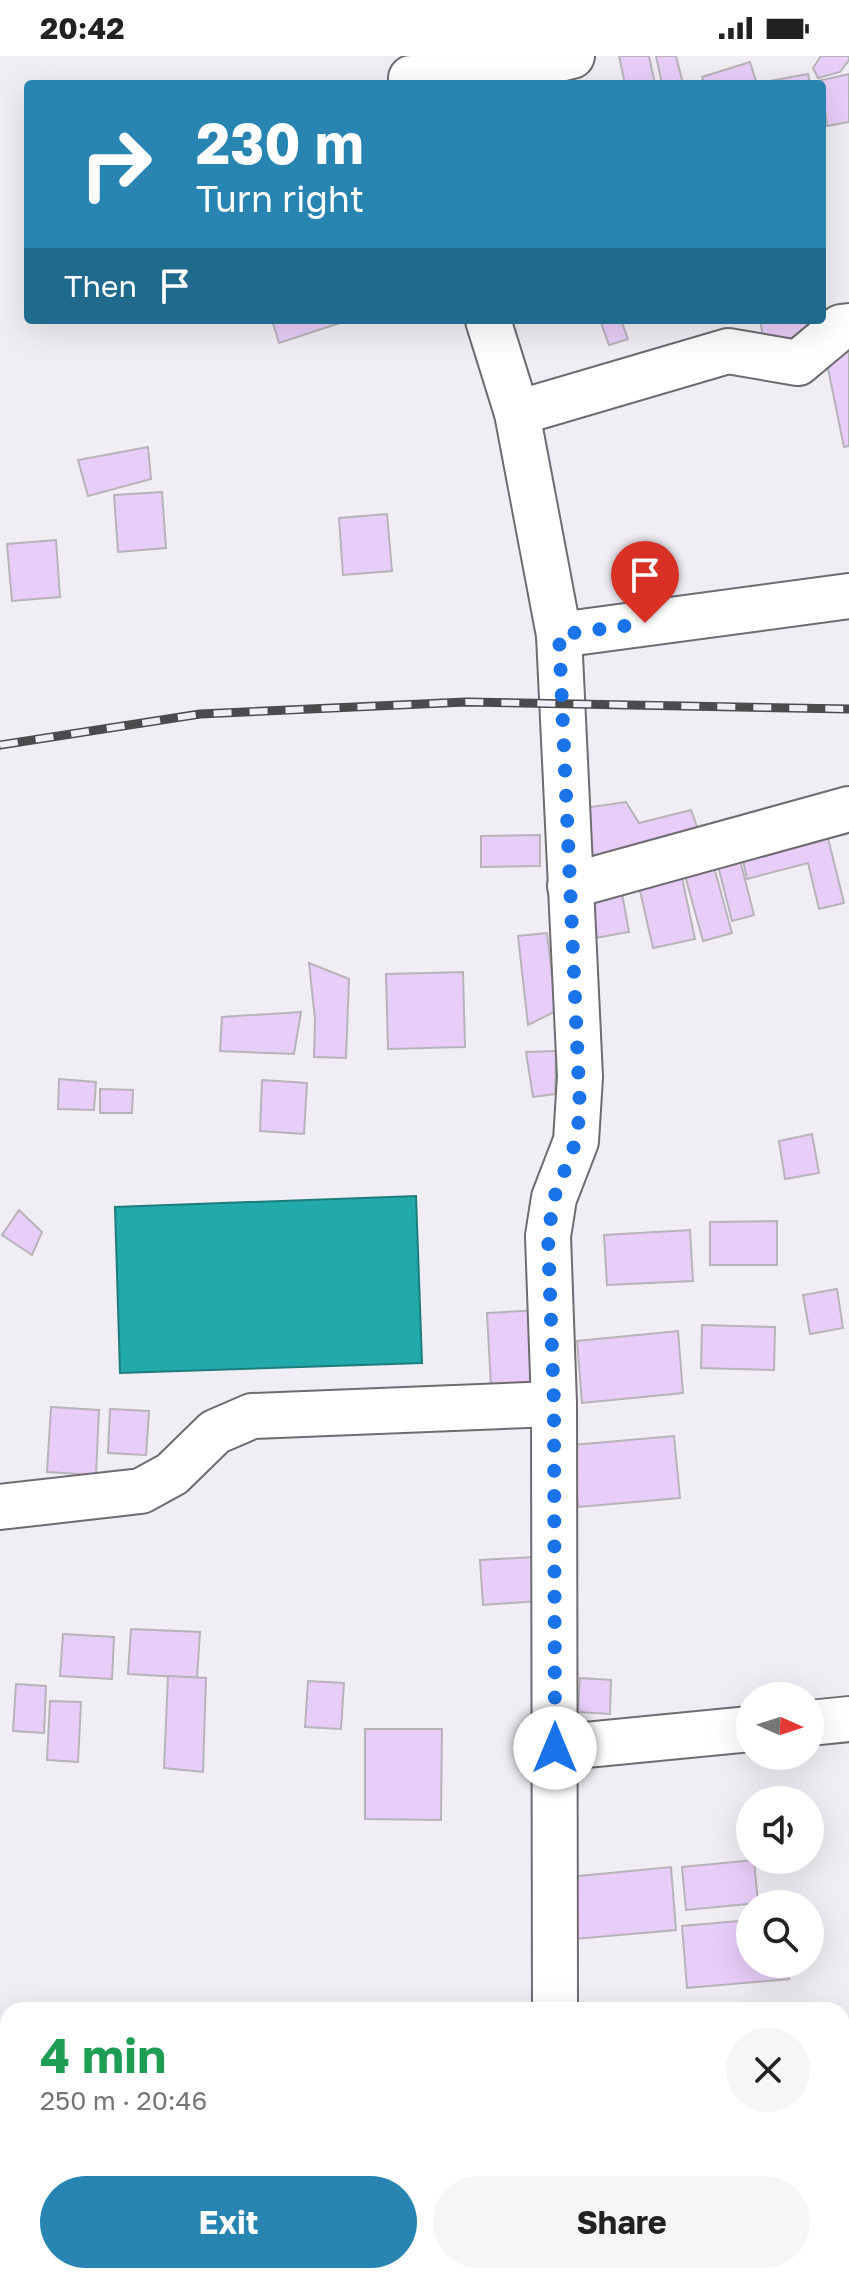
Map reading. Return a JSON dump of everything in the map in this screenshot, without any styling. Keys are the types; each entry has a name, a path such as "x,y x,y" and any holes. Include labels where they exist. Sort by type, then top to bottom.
{"street":[{"path":"410,73 487,77 572,56"},
{"path":"489,324 517,413 559,635 580,1110 576,1141 554,1198 548,1236 554,1404 555,2002"},
{"path":"517,413 728,351 798,363 841,327 849,326"},
{"path":"559,635 849,596"},
{"path":"570,886 849,809"},
{"path":"0,1507 141,1491 172,1474 215,1432 252,1416 554,1404"},
{"path":"824,1722 849,1719"},
{"path":"555,1748 736,1730"}],"water":[{"path":"416,1196 422,1363 120,1373 115,1207"}],"building":[{"path":"619,56 649,56 654,80 624,80"},
{"path":"656,56 676,56 682,80 661,80"},
{"path":"821,56 849,56 849,60 840,72 818,78 813,68"},
{"path":"750,62 756,80 703,80 702,77"},
{"path":"808,74 809,80 775,80"},
{"path":"849,74 849,122 827,126 826,80 822,80"},
{"path":"273,324 337,324 279,343"},
{"path":"601,324 622,324 628,339 609,345"},
{"path":"761,324 807,324 810,341 765,349"},
{"path":"849,350 849,446 844,447 825,354"},
{"path":"148,447 151,479 88,496 78,460"},
{"path":"162,492 166,548 118,552 114,495"},
{"path":"387,514 392,571 343,575 339,518"},
{"path":"56,540 60,597 12,601 7,544"},
{"path":"626,802 639,823 691,810 700,835 584,868 576,809"},
{"path":"827,834 844,903 819,909 808,863 747,879 742,856"},
{"path":"540,835 540,866 481,867 481,836"},
{"path":"739,856 754,915 732,921 717,862"},
{"path":"712,860 732,933 703,941 683,868"},
{"path":"681,873 695,939 653,948 638,882"},
{"path":"622,893 629,932 595,938 589,899"},
{"path":"547,933 556,1011 528,1025 518,936"},
{"path":"309,963 349,979 346,1058 314,1057 315,1019"},
{"path":"463,972 465,1047 388,1049 386,974"},
{"path":"301,1012 294,1054 220,1051 222,1017"},
{"path":"556,1051 555,1094 533,1097 526,1052"},
{"path":"59,1079 96,1082 94,1110 58,1109"},
{"path":"262,1080 307,1083 304,1134 260,1131"},
{"path":"100,1089 133,1090 132,1113 100,1113"},
{"path":"812,1134 819,1173 785,1179 779,1141"},
{"path":"19,1210 42,1232 32,1255 2,1235"},
{"path":"777,1221 777,1265 710,1265 710,1222"},
{"path":"690,1230 693,1281 607,1285 604,1235"},
{"path":"837,1289 843,1328 810,1334 803,1295"},
{"path":"540,1310 544,1383 491,1386 487,1313"},
{"path":"702,1325 775,1327 774,1370 701,1368"},
{"path":"678,1331 683,1393 582,1403 577,1341"},
{"path":"51,1407 99,1410 96,1475 47,1472"},
{"path":"110,1409 149,1411 146,1455 108,1453"},
{"path":"674,1436 680,1498 578,1507 573,1445"},
{"path":"549,1556 552,1600 483,1605 480,1560"},
{"path":"131,1629 200,1632 197,1678 128,1674"},
{"path":"63,1634 114,1637 112,1679 60,1676"},
{"path":"168,1676 206,1678 203,1772 164,1768"},
{"path":"580,1678 611,1680 610,1714 578,1712"},
{"path":"308,1681 344,1683 341,1729 305,1727"},
{"path":"16,1684 46,1686 44,1733 13,1731"},
{"path":"50,1701 81,1702 78,1762 47,1760"},
{"path":"365,1729 442,1729 441,1820 365,1819"},
{"path":"736,1862 736,1874 755,1874 757,1890 736,1890 736,1905 686,1910 682,1867"},
{"path":"671,1867 676,1930 575,1939 569,1877"},
{"path":"736,1921 736,1978 789,1979 687,1988 682,1926"}],"railway":[{"path":"0,745 200,714 466,702 849,709"}],"route":[{"path":"555,1748 554,1404 548,1236 554,1198 576,1141 580,1110 559,635 645,623"}]}
